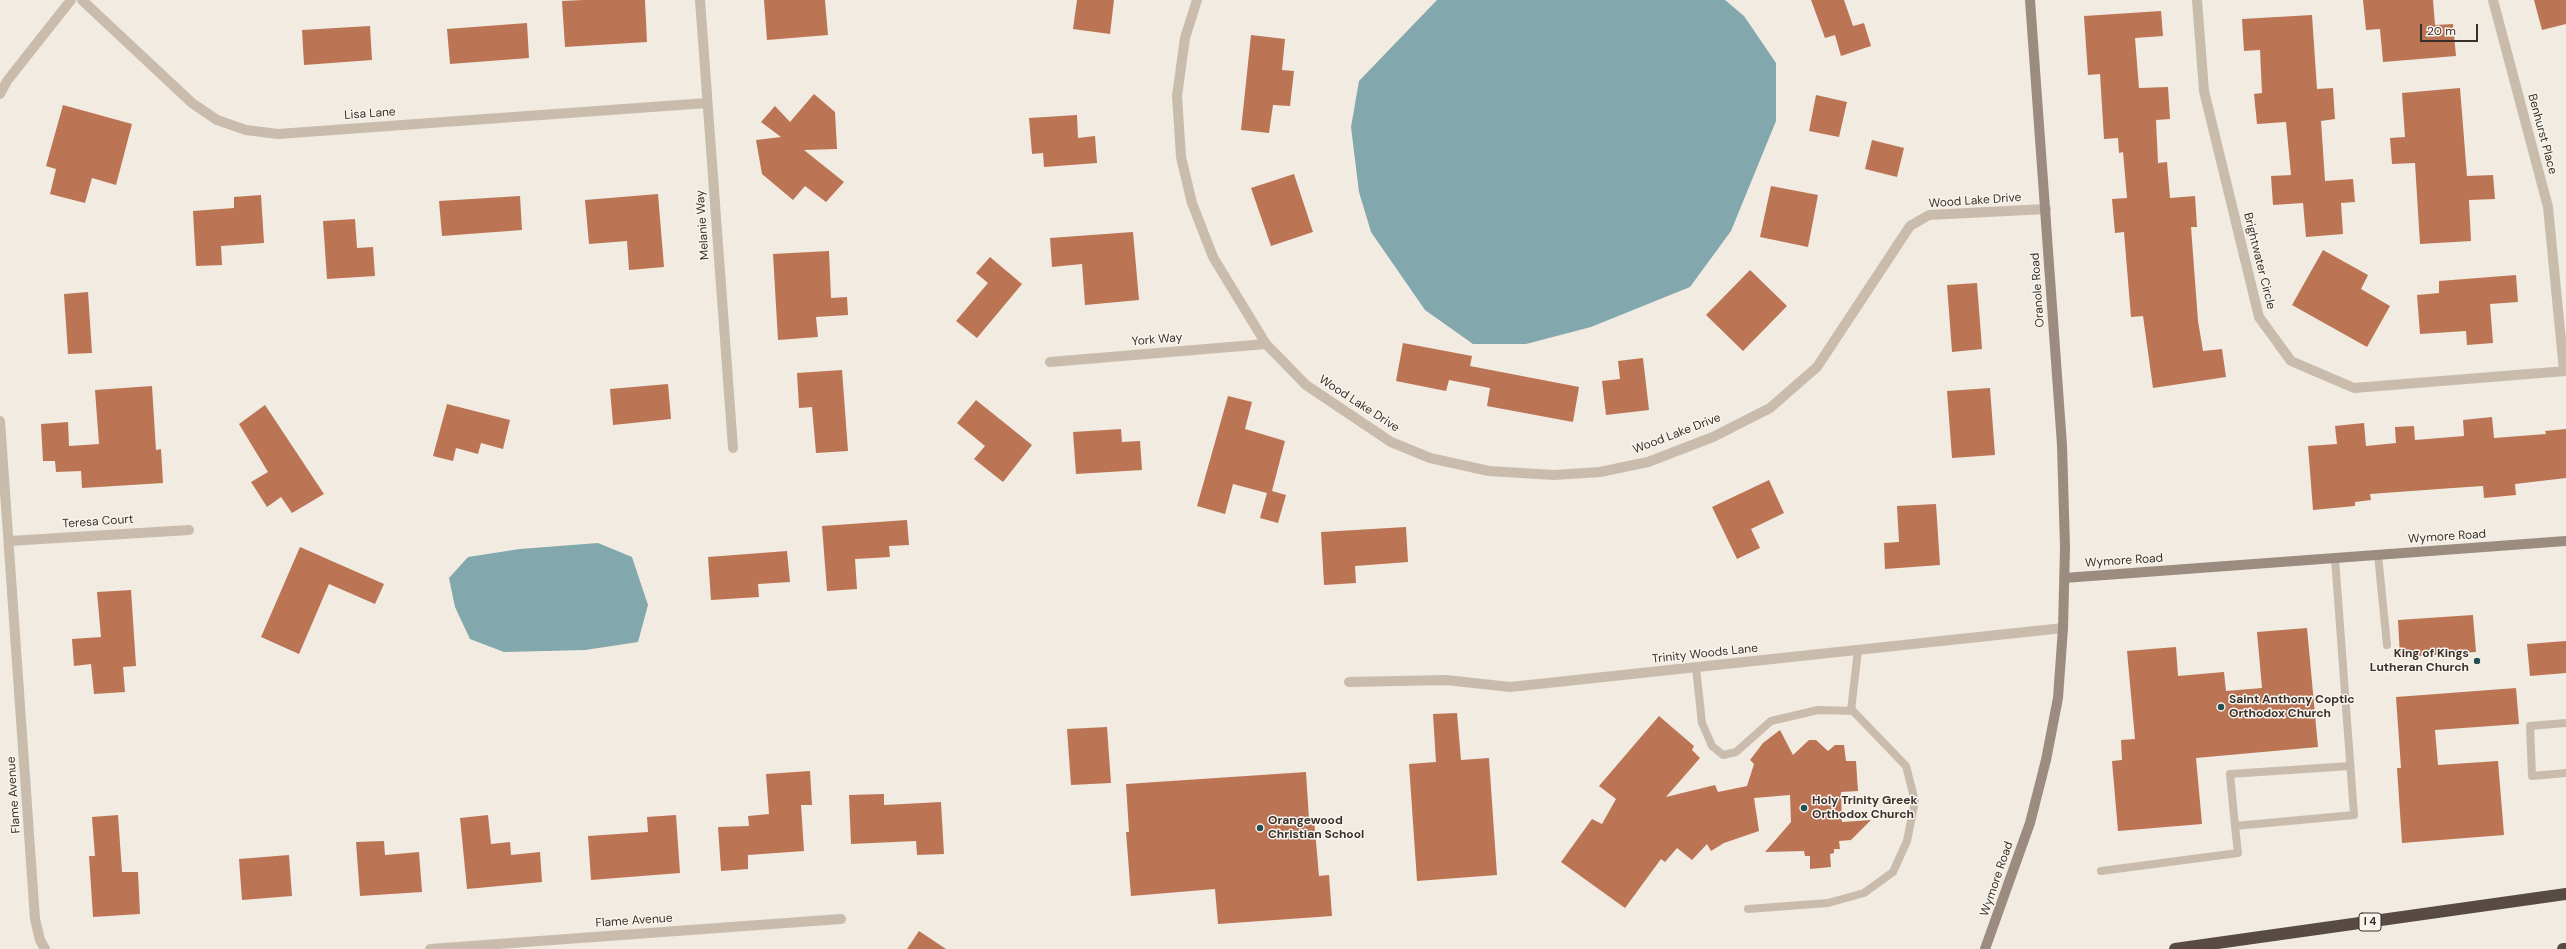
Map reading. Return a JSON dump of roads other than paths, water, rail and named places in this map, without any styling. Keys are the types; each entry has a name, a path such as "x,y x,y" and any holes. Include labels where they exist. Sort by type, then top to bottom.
{"highway":[{"name":"I 4","path":"2175,949 2566,894"}],"main road":[{"name":"Oranole Road","path":"2030,0 2062,445 2064,578"},
{"name":"Wymore Road","path":"1987,945 2030,823 2046,760 2058,698 2063,628 2064,578 2566,541"}],"street":[{"path":"0,94 6,81 71,0"},
{"name":"Lisa Lane","path":"82,0 192,103 217,120 246,130 278,134 707,104"},
{"name":"Melanie Way","path":"700,0 733,448"},
{"name":"Wood Lake Drive","path":"1197,0 1185,38 1177,96 1181,157 1192,203 1213,257 1266,344 1306,385 1391,442 1430,458 1489,471 1554,475 1600,472 1648,462 1713,437 1770,408 1817,367 1910,226 1929,215 2046,209"},
{"name":"Brightwater Circle","path":"2197,0 2204,91 2259,317 2291,361 2354,388 2565,371"},
{"name":"Benhurst Place","path":"2493,0 2548,207 2565,371"},
{"name":"York Way","path":"1050,362 1266,344"},
{"name":"Flame Avenue","path":"0,421 35,919 40,940 45,949"},
{"name":"Teresa Court","path":"9,541 189,530"},
{"name":"Trinity Woods Lane","path":"1349,682 1446,680 1510,687 2063,628"},
{"name":"Flame Avenue","path":"430,949 841,919"}],"lane":[{"path":"2378,555 2387,645"},
{"path":"2235,826 2354,815 2335,558"},
{"path":"1851,711 1858,650"},
{"path":"1696,668 1702,723 1712,746 1723,755 1736,752 1772,721 1818,710 1851,711 1906,766 1915,801 1907,841 1893,872 1864,893 1828,903 1748,909"},
{"path":"2566,723 2530,726 2532,776 2566,773"},
{"path":"2101,871 2238,853 2230,774 2350,766"}],"water":[{"path":"1437,0 1725,0 1744,16 1776,63 1776,121 1731,231 1690,287 1591,327 1526,344 1473,344 1425,310 1371,232 1359,192 1351,127 1359,81"},
{"path":"598,543 632,557 648,605 638,642 585,650 504,652 470,639 455,607 449,578 468,557 520,549"}],"place":[{"name":"King of Kings Lutheran Church","path":"2477,661"},
{"name":"Saint Anthony Coptic Orthodox Church","path":"2221,707"},
{"name":"Holy Trinity Greek Orthodox Church","path":"1804,808"},
{"name":"Orangewood Christian School","path":"1260,828"}]}
